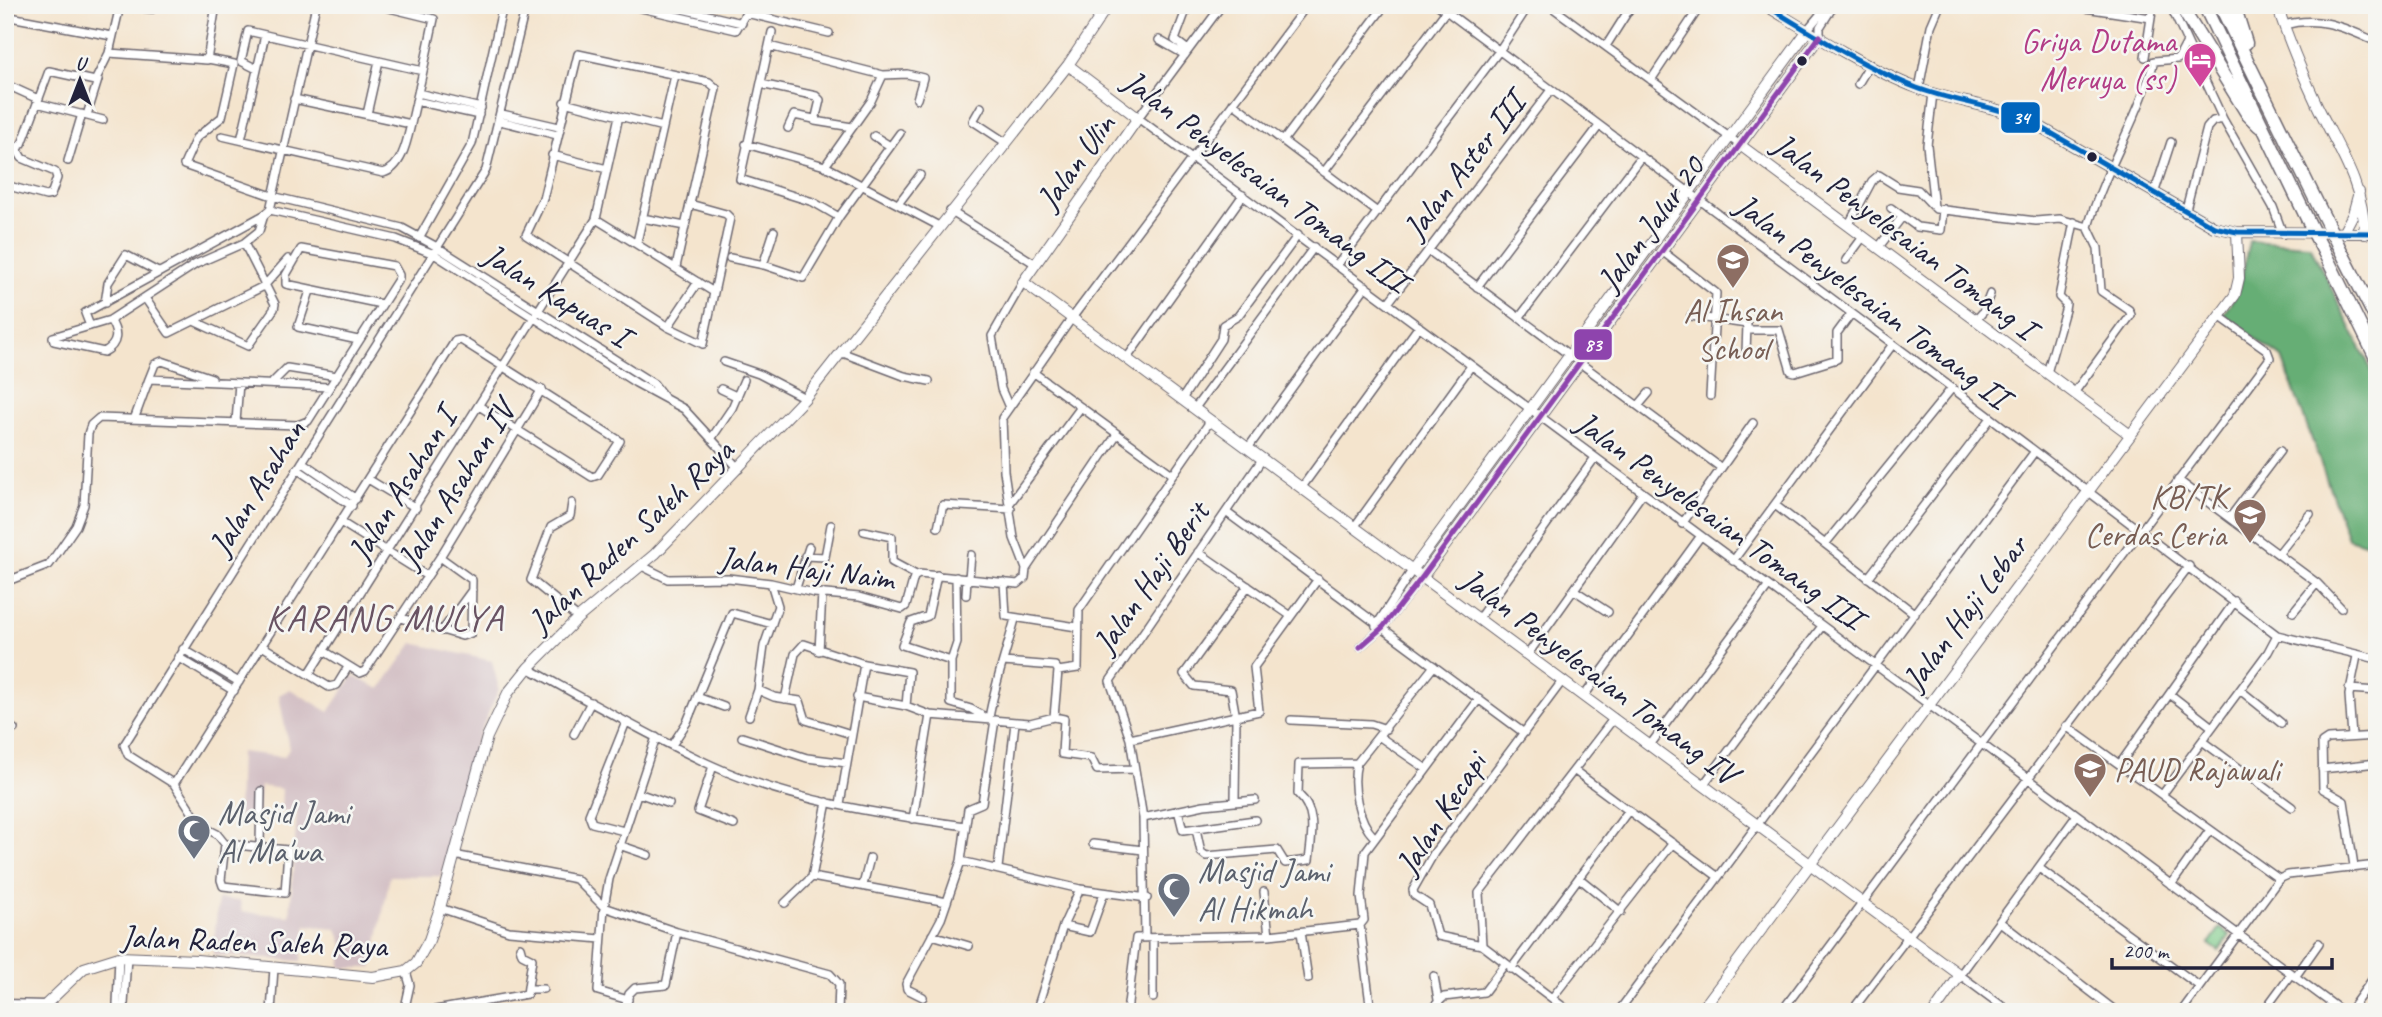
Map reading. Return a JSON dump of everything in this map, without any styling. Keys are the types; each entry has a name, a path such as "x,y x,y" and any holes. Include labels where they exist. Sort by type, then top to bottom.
{"highway":[{"path":"2180,5 2248,115 2267,134"},
{"path":"2204,5 2377,360"},
{"path":"2220,5 2377,321"},
{"path":"2234,5 2257,80"}],"main road":[{"path":"5,1005 41,1009"}],"street":[{"path":"68,160 109,53 117,14 130,5 152,9 158,5"},
{"path":"109,53 208,59 216,5"},
{"path":"87,319 110,320 196,264 244,243 259,231 272,196 316,5"},
{"path":"222,136 383,173 392,169 403,152 411,124 434,19 377,5"},
{"path":"416,245 464,163 480,112 503,5"},
{"name":"Jalan Asahan","path":"174,784 128,755 124,748 183,649 486,170 501,118 526,5"},
{"path":"628,5 736,30 746,13 829,33"},
{"path":"665,5 742,23"},
{"path":"1187,53 1175,40 1188,5"},
{"name":"Jalan Ulin","path":"1023,282 1138,118 1222,5"},
{"path":"1026,569 1015,547 1007,484 1002,418 1008,405 1307,5"},
{"path":"1283,141 1385,5"},
{"name":"Jalan Penyelesaian Tomang II","path":"1438,5 1952,388 2277,635"},
{"path":"1338,264 1499,51 1529,5"},
{"name":"Jalan Penyelesaian Tomang I","path":"1549,5 2129,434"},
{"path":"1606,46 1632,5"},
{"path":"1651,80 1701,5"},
{"path":"1765,5 1808,29 1820,31 1870,64 1919,89 2006,110 2214,227 2237,232 2283,234 2377,233"},
{"path":"1808,29 1828,5"},
{"path":"1820,31 1834,5"},
{"path":"1919,89 1931,26 1940,5"},
{"path":"2066,5 2151,18"},
{"path":"2145,57 2153,5"},
{"path":"2169,5 2223,119 2273,207 2283,234"},
{"path":"2277,5 2359,191 2364,207 2365,234"},
{"name":"Jalan Raden Saleh Raya","path":"41,1009 84,968 123,957 373,976 406,971 422,954 440,908 487,737 498,709 528,668 578,618 642,566 739,470 805,398 843,353 950,211 1068,65 1105,6"},
{"path":"2366,6 2377,10"},
{"path":"1324,172 1446,11"},
{"path":"5,16 112,36"},
{"path":"2284,25 2324,21 2350,28 2377,42"},
{"name":"Jalan Jalur 20","path":"1413,569 1808,29"},
{"name":"Jalan Jalur 20","path":"1423,576 1740,145 1820,31"},
{"path":"257,69 243,64 240,57 247,32 423,71"},
{"path":"772,32 740,176 743,181 813,202 839,217"},
{"path":"241,140 265,35"},
{"path":"1159,40 1187,53"},
{"path":"2088,227 2133,114 2145,96 2154,61 2178,60 2186,44"},
{"path":"769,46 883,75 907,74 923,78 917,99"},
{"path":"676,267 685,226 716,88 709,82 578,54 564,102 543,199 526,234 668,327 703,344 715,299 712,291 730,218 726,214 690,204"},
{"name":"Jalan Kapuas I","path":"208,59 234,64 222,117 196,138 184,165 272,196 392,225 420,237 435,251 533,319 636,383 689,412 739,470"},
{"path":"367,114 379,61"},
{"path":"1858,84 1870,64"},
{"name":"Jalan Penyelesaian Tomang III","path":"1068,65 1338,264 1529,411 2343,1012"},
{"path":"16,149 22,144 49,71 89,82 98,80"},
{"path":"637,242 675,75"},
{"path":"825,166 871,101 883,75"},
{"path":"5,84 37,101 103,120"},
{"path":"761,84 819,98 814,119"},
{"name":"Jalan Aster III","path":"1388,303 1551,90"},
{"path":"795,103 797,92"},
{"path":"1933,93 1927,147 1934,208"},
{"path":"417,97 480,112"},
{"path":"294,99 411,124"},
{"path":"564,102 663,127"},
{"path":"1233,103 1376,211"},
{"path":"981,107 973,121 1005,142"},
{"path":"788,128 794,114 817,122 852,127"},
{"name":"Jalan Asahan I","path":"309,674 388,553 596,219 618,116"},
{"path":"501,118 558,131"},
{"path":"2185,213 2207,128 2213,121 2223,119"},
{"path":"1477,287 1599,126"},
{"path":"730,258 803,278 839,217 900,133"},
{"path":"874,136 890,146"},
{"path":"2154,195 2171,142"},
{"path":"747,144 825,166 939,226"},
{"path":"5,145 16,149 22,158 55,172 57,178 51,195 46,196 5,185"},
{"path":"552,155 607,169"},
{"path":"1519,318 1641,157"},
{"path":"898,204 920,175"},
{"path":"1849,226 1877,175 1898,187 1917,190 1934,208 2074,222 2088,227 2098,248 2101,291 2129,310 2131,315 2074,393"},
{"path":"2342,235 2353,214 2359,191"},
{"path":"1127,358 1243,195"},
{"path":"1891,208 1917,227 1941,230 1943,209"},
{"path":"950,211 1034,263"},
{"path":"110,320 116,329 116,339 111,348 104,352 54,341 53,337 87,319 105,303 267,213"},
{"name":"Jalan Kapuas I","path":"267,213 435,251 539,310 654,384 664,397"},
{"path":"1878,248 1902,217"},
{"path":"642,218 685,226"},
{"path":"596,219 712,291"},
{"path":"2047,373 2065,310 2066,304 2059,297 2074,222"},
{"path":"763,265 774,231"},
{"name":"Jalan Haji Lebar","path":"1700,1012 1808,862 2219,316 2238,286 2237,232"},
{"path":"1182,399 1221,339 1223,325 1238,316 1298,235"},
{"path":"1846,260 1863,237"},
{"path":"196,322 243,346 251,345 275,305 244,243"},
{"path":"5,583 49,565 76,526 84,505 86,445 91,425 105,416 302,425 308,421 358,340 382,304 398,278 396,267 304,247 299,251 285,282 310,291 382,304"},
{"path":"1195,408 1314,247"},
{"path":"1428,250 1720,467"},
{"path":"1662,251 1715,292 1710,396"},
{"path":"105,303 108,283 126,255 158,272"},
{"path":"145,298 166,332 196,322 264,286 288,259"},
{"path":"668,327 698,282"},
{"path":"1008,405 1001,390 992,336 1023,282"},
{"name":"Jalan Penyelesaian Tomang IV","path":"1023,282 2010,1012"},
{"path":"1248,448 1366,286"},
{"path":"310,291 298,327 358,340"},
{"path":"1976,320 1983,312 1990,294"},
{"path":"1747,330 1779,330 1794,372 1836,359 1837,333 1851,314"},
{"path":"1691,316 1746,323 1746,353"},
{"path":"1781,1012 2138,530 2270,358 2267,349 2219,316"},
{"path":"1302,487 1419,326"},
{"path":"225,844 284,848 289,853 287,883 283,894 223,887 225,844 217,834 201,826 174,784 342,523 454,342 461,340 505,366 617,437 619,443 598,475 592,477 479,406"},
{"path":"1733,561 1893,344"},
{"path":"843,353 904,376 929,381"},
{"path":"135,417 155,364 162,361 222,382"},
{"path":"724,362 766,377 805,398"},
{"path":"1355,526 1471,366"},
{"path":"271,384 287,368 337,376"},
{"path":"1033,372 1172,474"},
{"path":"149,379 329,387"},
{"path":"711,439 738,397 744,380"},
{"path":"236,422 239,383"},
{"path":"1825,544 1952,388"},
{"name":"Jalan Asahan IV","path":"348,667 363,673 440,557 542,389"},
{"path":"721,389 738,397"},
{"path":"1638,406 1649,393"},
{"path":"1010,506 1081,407"},
{"path":"1868,578 1991,418"},
{"path":"1058,670 1078,668 1079,610 1211,420"},
{"path":"1682,524 1753,423"},
{"path":"1077,627 1006,616 1003,582 1018,584 1025,578 1026,569 1117,434"},
{"path":"1618,1012 2035,451"},
{"path":"2231,516 2280,452"},
{"name":"Jalan Haji Berit","path":"1153,998 1143,818 1129,739 1111,685 1111,676 1263,458"},
{"path":"1479,618 1594,459"},
{"path":"299,465 354,502"},
{"path":"368,479 416,508"},
{"path":"2178,480 2279,553 2317,583 2341,608"},
{"path":"1528,654 1642,494"},
{"path":"572,503 570,516 551,527 531,580 578,618"},
{"path":"938,527 943,505 1010,506"},
{"path":"1775,505 1915,614"},
{"path":"1226,512 1524,733"},
{"path":"2279,553 2310,514"},
{"path":"342,523 427,576"},
{"path":"805,556 825,557 831,525"},
{"path":"864,531 892,537 892,562 916,575"},
{"path":"1584,696 1700,537"},
{"path":"796,588 810,547"},
{"path":"1198,552 1291,615"},
{"path":"966,595 971,555"},
{"path":"401,618 462,636 471,633 470,577 440,557"},
{"name":"Jalan Haji Naim","path":"642,566 658,576 674,580 728,578 771,583 859,597 904,609 916,575 1003,582"},
{"path":"1851,1012 2189,566"},
{"path":"1378,626 1413,569"},
{"path":"937,575 928,616 911,622 902,645 951,661"},
{"path":"1360,647 1423,576"},
{"path":"956,577 957,643 951,661 951,703 990,718"},
{"path":"1129,739 1259,712 1254,667 1318,579"},
{"path":"749,716 758,690 764,646 778,606 771,583"},
{"path":"2293,612 2317,583"},
{"path":"1236,801 1236,718 1230,689 1198,687 1189,683 1184,674 1248,586"},
{"path":"1650,745 1768,587"},
{"path":"442,631 472,590"},
{"path":"1573,590 1608,612"},
{"path":"819,651 822,593"},
{"path":"2119,764 2171,695 2235,601"},
{"path":"672,745 706,678 732,613 772,624"},
{"path":"923,997 906,986 947,902 961,861 970,807 982,803 996,677 1015,619"},
{"path":"1704,784 1822,626"},
{"path":"2162,794 2240,690 2277,635 2377,659"},
{"path":"785,699 795,654 803,645 864,664 909,672 906,706"},
{"path":"262,646 332,688 337,685 348,667 324,651"},
{"path":"183,649 239,682"},
{"path":"2352,737 2349,689 2357,656"},
{"path":"178,657 234,691"},
{"path":"1003,662 1055,666 1058,670 1054,717"},
{"path":"840,804 864,664"},
{"path":"1374,837 1363,824 1354,774 1357,763 1386,730 1434,666"},
{"path":"528,668 713,766 827,802 965,826"},
{"name":"Jalan Kecapi","path":"1482,945 1438,936 1429,905 1414,895 1413,890 1434,853 1563,680"},
{"path":"2349,689 2377,691"},
{"path":"758,690 803,702 804,715 808,722 851,734"},
{"path":"2240,690 2281,723"},
{"path":"2171,695 2213,727"},
{"path":"697,697 724,707"},
{"path":"857,697 906,706 930,715 990,718 1015,723 1041,723 1054,717 1064,719 1064,755 1091,758 1097,770 1135,769"},
{"path":"1128,1012 1135,939 1269,935 1360,925 1364,920 1363,859 1374,837 1479,699"},
{"path":"574,734 591,702"},
{"path":"913,819 930,715"},
{"path":"1570,1012 1482,945 1479,893 1614,718"},
{"path":"1291,720 1371,724 1386,730"},
{"path":"624,831 592,823 589,815 626,722"},
{"path":"998,869 1015,723"},
{"path":"2066,726 2279,879"},
{"path":"5,729 14,730"},
{"path":"2354,866 2344,801 2323,789 2322,743 2328,739 2377,736"},
{"path":"628,1000 598,991 606,888 656,737"},
{"path":"742,737 807,758 847,763"},
{"path":"1380,737 1425,768"},
{"path":"2202,741 2292,807"},
{"path":"1196,829 1203,854 1277,850 1284,863 1309,860 1312,813 1306,799 1298,794 1298,766 1302,762 1357,763"},
{"path":"2322,769 2377,763"},
{"path":"713,766 698,811 734,825"},
{"path":"1575,771 1717,876"},
{"path":"260,845 261,792"},
{"path":"638,793 669,804"},
{"path":"1143,818 1178,810 1255,800"},
{"path":"785,903 812,877 827,802"},
{"path":"1178,810 1181,829 1255,820"},
{"path":"1428,1012 1438,1000 1484,992 1579,878 1629,810"},
{"path":"1934,1012 2077,816"},
{"path":"2171,886 2210,830"},
{"path":"1093,844 1143,850"},
{"path":"1552,998 1673,844"},
{"path":"620,845 648,855"},
{"path":"454,855 576,879 604,907 677,932 830,974 839,984 838,1012"},
{"path":"863,885 870,858"},
{"path":"961,861 1080,889 1147,898"},
{"path":"2181,1012 2279,879 2288,875 2377,865"},
{"path":"2039,868 2199,986"},
{"path":"812,877 947,902"},
{"path":"1579,878 1621,912"},
{"path":"1036,1012 1063,926 1080,889"},
{"path":"1264,892 1269,935"},
{"path":"1063,926 1090,932 1104,893"},
{"path":"440,908 509,930 601,939"},
{"path":"2000,922 2117,1012"},
{"path":"1360,925 1371,1012"},
{"path":"624,1012 635,988 661,988 666,985 677,932"},
{"path":"1301,932 1308,979"},
{"path":"932,935 969,946"},
{"path":"2263,1012 2319,943"},
{"path":"425,1012 487,1007 524,996 528,989 532,959 522,954 520,947"},
{"path":"120,1011 124,1005 123,957"},
{"path":"271,1012 274,968"},
{"path":"404,1012 410,985 406,971"},
{"path":"2349,1012 2377,974"},
{"path":"1434,976 1438,1000"},
{"path":"528,989 543,989"}],"shaded area":[{"path":"413,643 492,661 499,689 477,739 441,876 390,876 372,968 340,968 343,945 337,929 306,925 301,961 213,955 218,899 240,901 242,912 290,916 297,811 281,811 282,789 260,786 257,818 238,817 240,752 284,757 289,749 279,695 290,689 329,712 353,676 380,689"}],"green space":[{"path":"2249,241 2310,245 2377,381 2377,547 2348,538 2282,358 2223,315 2240,288"},
{"path":"2220,928 2230,935 2219,951 2209,944"}],"transit line":[{"name":"34","path":"1765,5 1840,50 1917,88 2030,121 2214,227 2237,232 2377,233"},
{"name":"83","path":"1360,647 1383,627 1423,576 1820,36"}],"place":[{"name":"Griya Dutama Meruya (ss)","path":"2200,89"},
{"name":"Al Ihsan School","path":"1733,290"},
{"name":"KB/TK Cerdas Ceria","path":"2250,545"},
{"name":"PAUD Rajawali","path":"2090,799"},
{"name":"Masjid Jami Al Ma'wa","path":"194,861"},
{"name":"Masjid Jami Al Hikmah","path":"1174,919"}],"district":[{"name":"KARANG MULYA","path":"385,617"}]}
